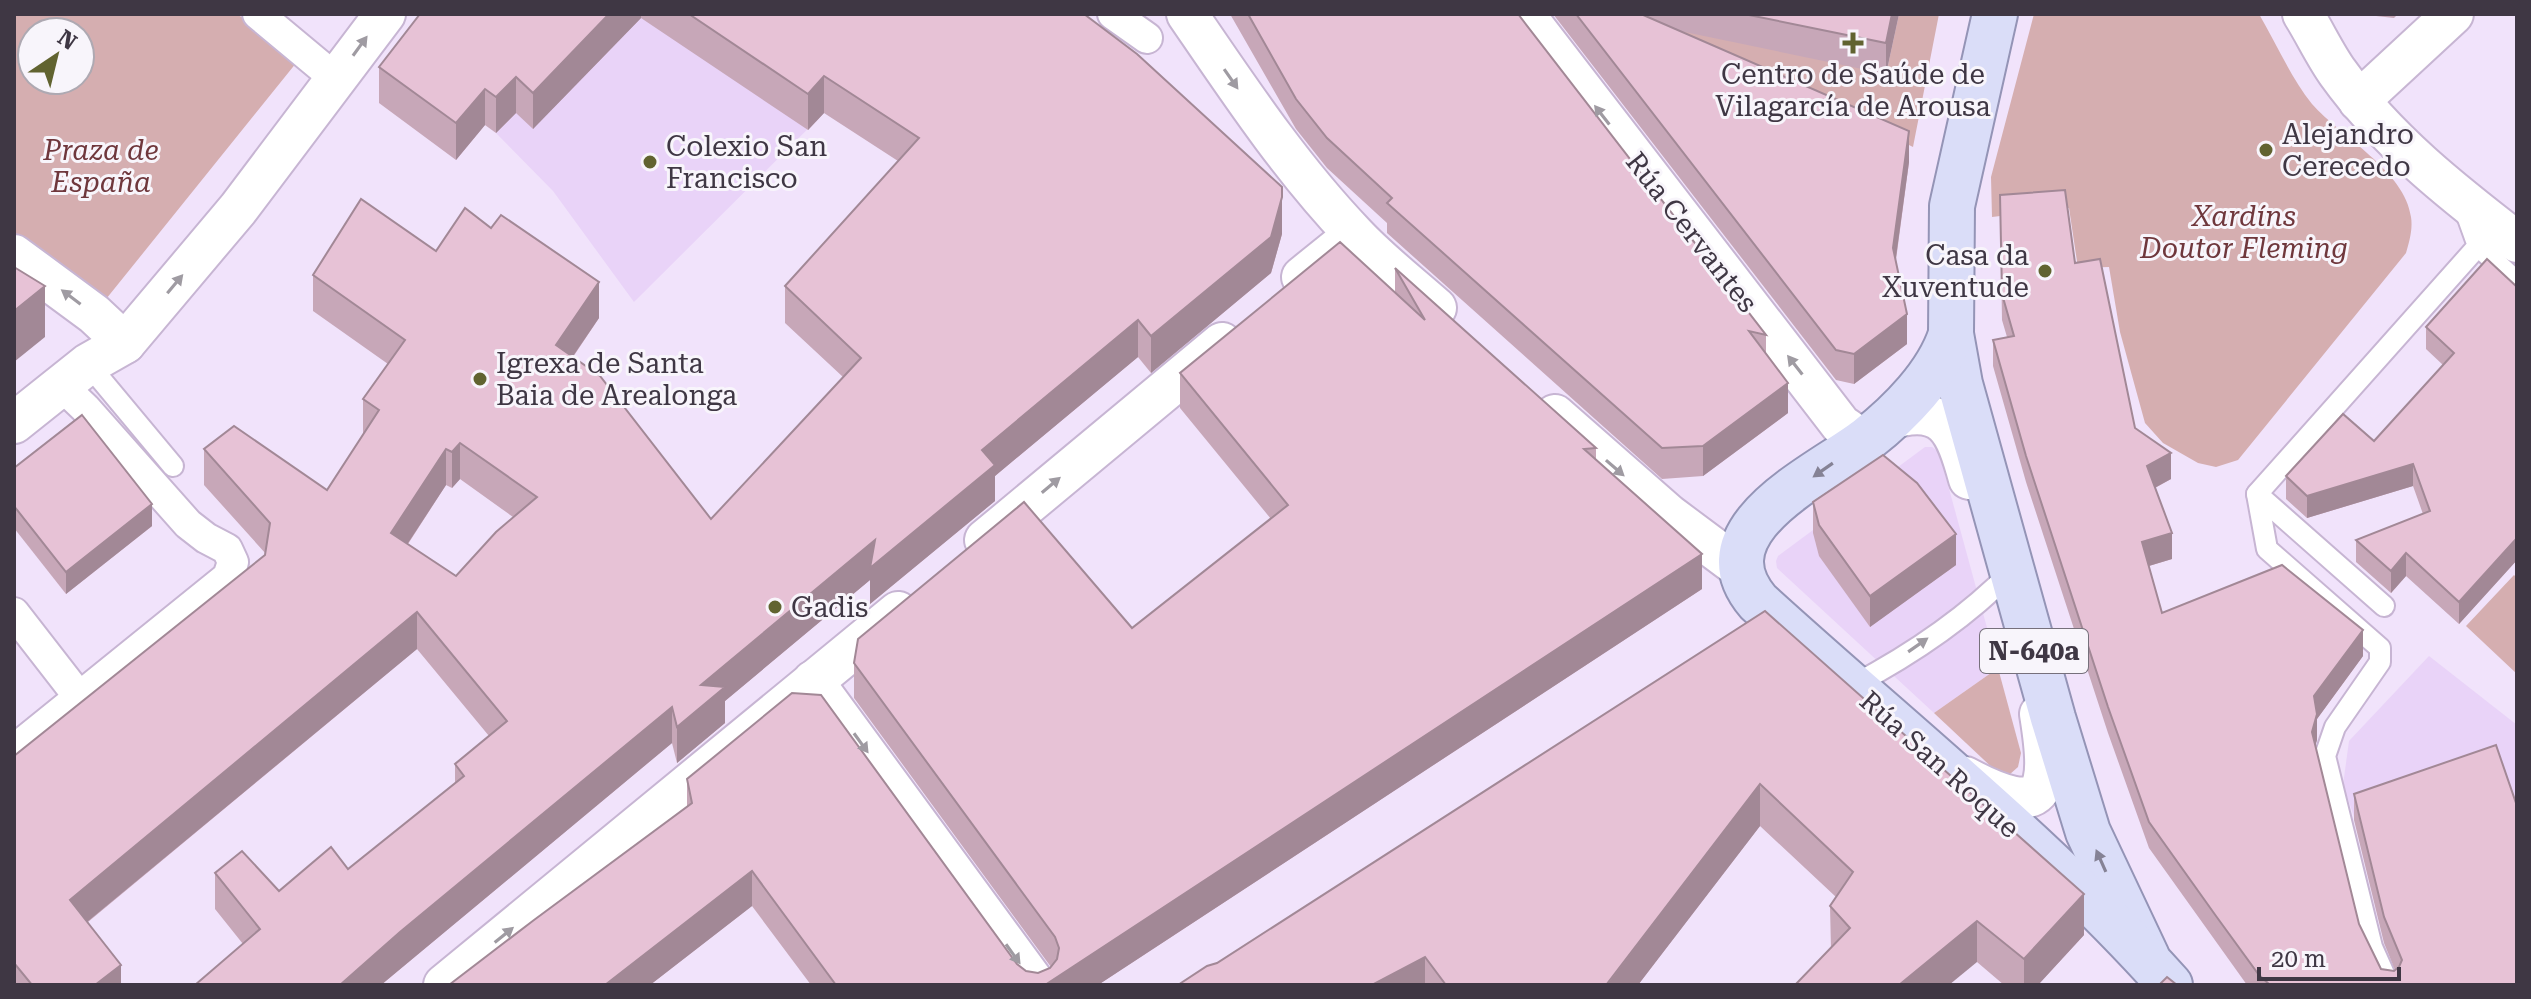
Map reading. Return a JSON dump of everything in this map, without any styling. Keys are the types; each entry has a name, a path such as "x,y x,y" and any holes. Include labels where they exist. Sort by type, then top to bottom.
{"main road":[{"name":"N-640a","path":"1995,14 1952,206 1951,334 1960,384 2088,832 2158,971"},
{"path":"1747,602 1741,548 1759,519 1878,429 1935,369 1947,349 1951,334"},
{"name":"Rúa San Roque","path":"1747,602 1852,686 2007,823 2158,971"}],"street":[{"path":"258,14 336,79"},
{"path":"14,423 75,375 125,343 238,209 385,14"},
{"path":"1113,14 1147,38"},
{"path":"1187,14 1294,165 1354,235 1461,331"},
{"name":"Rúa Cervantes","path":"1524,14 1841,425 1857,436 1878,429"},
{"path":"2303,14 2336,70 2359,101 2418,163 2517,242"},
{"path":"2359,101 2453,14"},
{"path":"960,560 1354,235"},
{"path":"14,255 94,314 125,343"},
{"path":"14,750 228,577 233,562 227,549 188,524 85,408 75,375"},
{"name":"Rúa San Roque","path":"1533,395 1669,515 1747,602"},
{"path":"1878,429 1905,414 1933,416 1951,429 1960,444 1977,511 2010,564"},
{"path":"444,985 925,590"},
{"path":"14,613 80,698"},
{"path":"1940,764 2013,799 2028,799 2038,793 2044,781 2045,765 2036,686 2038,664"},
{"path":"813,681 1036,985"}],"lane":[{"path":"2460,196 2478,246 2517,282"},
{"path":"2257,494 2478,246"},
{"path":"75,375 173,466"},
{"path":"2257,494 2384,606"},
{"path":"2257,494 2267,549 2380,648 2380,662 2335,727 2325,756 2372,947 2389,985"},
{"path":"1852,686 1887,668 1982,601 2010,564"}],"shaded area":[{"name":"Colexio San Francisco","path":"609,14 737,14 844,93 634,302 553,191 496,133"},
{"path":"1925,447 1939,452 1998,668 1934,713 1777,568 1776,561 1778,556"},
{"path":"2429,656 2517,725 2517,985 2413,985 2343,785 2349,741"}],"green space":[{"name":"Praza de España","path":"14,14 236,14 305,52 94,314 14,239"},
{"path":"1645,14 1796,14 1886,74 1899,14 1939,14 1913,147"},
{"name":"Xardíns Doutor Fleming","path":"2034,14 2259,14 2304,94 2385,170 2406,200 2411,227 2406,253 2238,460 2216,467 2198,463 2163,443 2145,423 2120,332 2109,267 2078,268 2069,208 1992,217 1991,177"},
{"path":"2514,575 2517,578 2517,674 2466,626"},
{"path":"1998,668 2021,753 2018,767 2009,775 1999,774 1934,713"}],"building":[{"path":"420,14 609,14 533,93 516,77 496,97 485,89 456,123 379,67"},
{"path":"689,14 1084,14 1137,54 1282,187 1282,197 1271,237 1151,336 1138,320 982,450 995,465 870,568 875,540 701,685 725,687 677,727 672,707 340,985 195,985 260,929 215,873 242,851 279,891 331,847 348,869 464,776 455,764 507,721 417,612 70,900 121,965 95,985 32,985 14,963 14,756 265,555 270,523 204,449 234,426 327,490 379,410 363,399 405,340 313,275 361,199 436,251 465,208 491,228 501,215 599,282 556,345 600,376 711,519 861,358 785,286 919,138 824,76 808,94","holes":["460,443 537,497 496,532 456,576 391,533 446,449 452,452"]},
{"path":"1248,14 1518,14 1766,335 1749,331 1788,383 1703,446 1662,448 1387,203 1392,198 1327,138 1296,99"},
{"path":"1576,14 1641,14 1909,131 1893,248 1907,314 1854,354 1836,350"},
{"path":"1744,14 1892,14 1886,43"},
{"path":"2065,190 2075,263 2100,259 2135,428 2171,453 2147,466 2172,533 2142,542 2162,613 2282,565 2363,630 2314,696 2317,714 2312,732 2359,924 2381,969 2394,971 2402,960 2384,917 2354,794 2496,745 2517,806 2517,985 2270,985 2259,975 2149,822 2026,456 1993,340 2014,336 2002,294 2000,195"},
{"path":"1340,242 1425,320 1395,268 1596,448 1584,449 1702,554 1045,985 836,985 752,871 605,985 449,985 692,803 687,779 792,693 821,695 1017,964 1026,971 1038,973 1050,968 1057,959 1059,948 1055,937 854,663 858,639 1024,502 1132,628 1288,505 1180,373"},
{"path":"2487,259 2517,287 2517,538 2459,602 2406,553 2391,571 2356,540 2430,511 2413,464 2307,496 2286,476 2343,414 2374,441 2454,353 2426,327"},
{"path":"14,267 45,286 14,311"},
{"path":"82,415 152,504 66,572 14,506 14,468"},
{"path":"1883,455 1917,483 1956,534 1870,596 1819,525 1813,502"},
{"path":"1765,611 2084,894 2024,959 1977,921 1899,985 1795,985 1850,928 1830,906 1853,872 1760,784 1608,985 1446,985 1425,957 1372,985 1178,985 1217,963"},
{"path":"2167,977 2177,985 2159,985"}],"place":[{"name":"Centro de Saúde de Vilagarcía de Arousa","path":"1853,43"},
{"name":"Alejandro Cerecedo","path":"2266,150"},
{"name":"Colexio San Francisco","path":"650,162"},
{"name":"Casa da Xuventude","path":"2045,271"},
{"name":"Igrexa de Santa Baia de Arealonga","path":"480,379"},
{"name":"Gadis","path":"775,607"}]}
